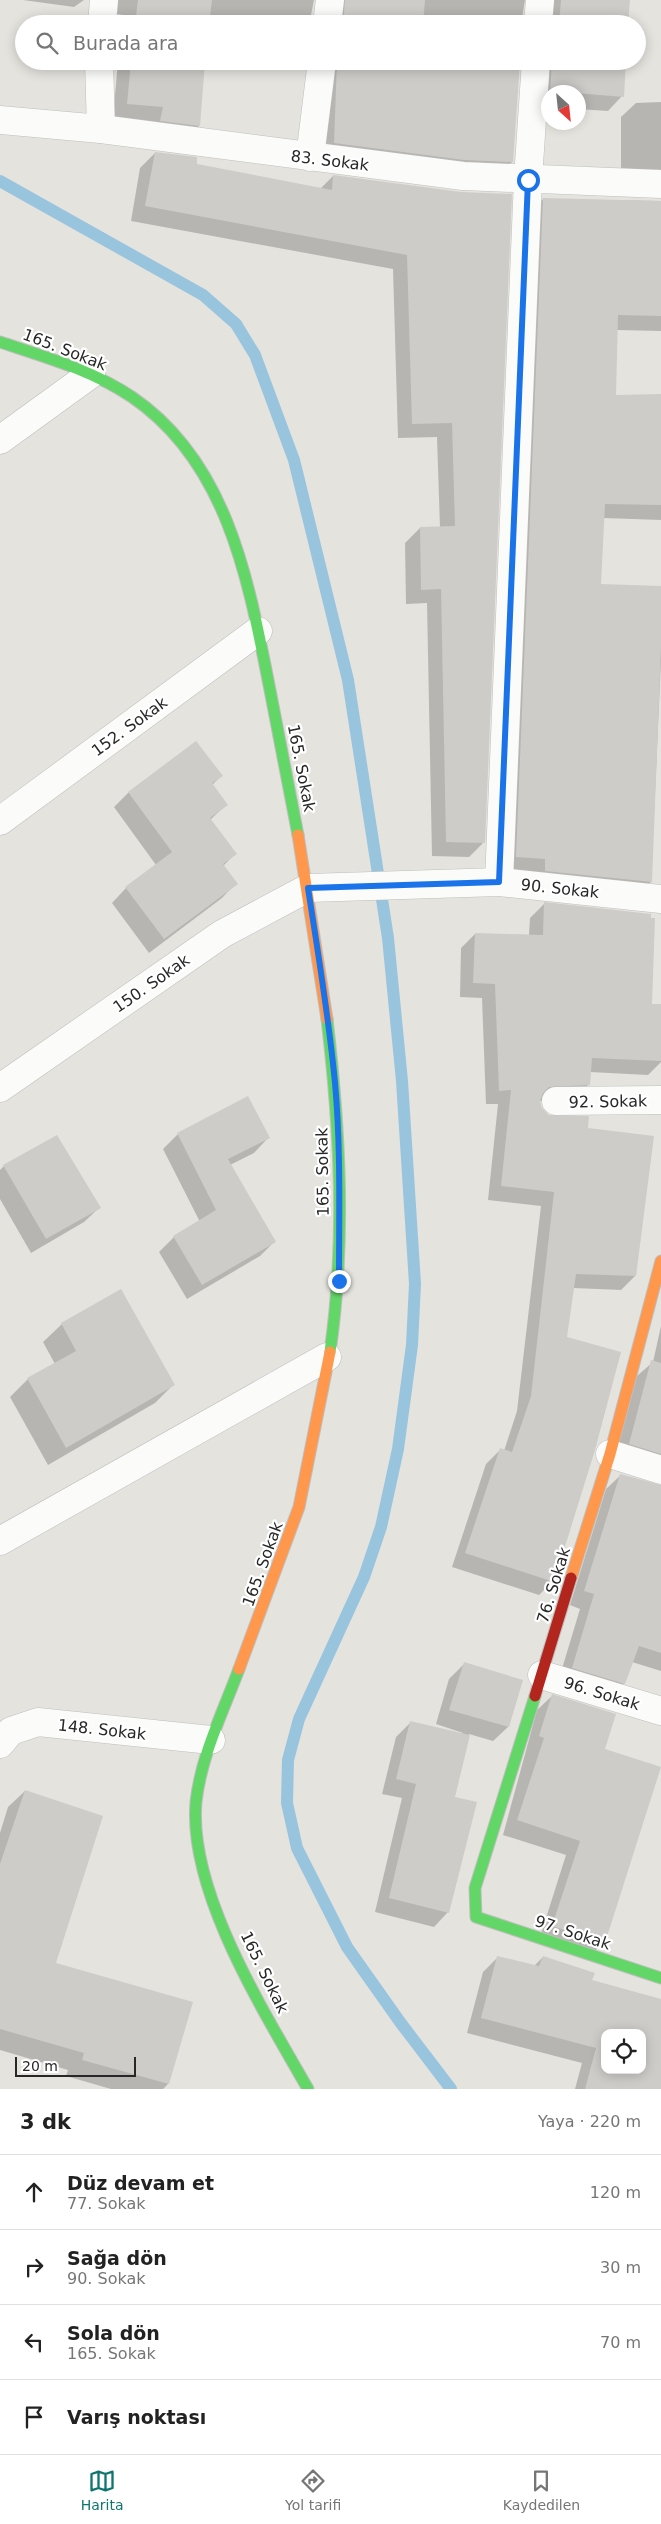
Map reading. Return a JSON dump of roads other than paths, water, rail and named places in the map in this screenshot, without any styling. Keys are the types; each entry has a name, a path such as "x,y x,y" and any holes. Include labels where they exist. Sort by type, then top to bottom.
{"main road":[{"name":"165. Sokak","path":"0,342 92,374 134,398 166,427 197,464 222,508 240,556 258,631 308,888 324,987 335,1085 340,1182 339,1281 328,1357 302,1500 273,1585 212,1740 196,1806 199,1857 220,1917 253,1988 308,2089"},
{"name":"76. Sokak","path":"476,1917 475,1888 610,1454 661,1261"},
{"name":"97. Sokak","path":"476,1917 661,1978"}],"street":[{"path":"103,15 104,0"},
{"path":"328,15 330,0"},
{"path":"539,15 540,0"},
{"path":"100,70 101,129"},
{"path":"310,158 321,70"},
{"path":"499,882 528,180 535,70"},
{"name":"83. Sokak","path":"0,120 101,129 310,158 463,176 661,184"},
{"path":"0,440 92,374"},
{"name":"152. Sokak","path":"0,821 258,631"},
{"name":"90. Sokak","path":"308,888 499,882 661,898"},
{"name":"150. Sokak","path":"0,1088 222,934 308,888"},
{"name":"92. Sokak","path":"556,1102 661,1100"},
{"path":"0,1541 328,1357"},
{"path":"610,1454 661,1470"},
{"name":"96. Sokak","path":"542,1675 661,1711"},
{"name":"148. Sokak","path":"0,1744 12,1730 38,1722 212,1740"}],"waterway":[{"path":"0,181 203,295 236,324 255,355 294,460 348,680 388,938 402,1081 415,1284 412,1345 398,1449 381,1527 364,1577 299,1719 288,1760 287,1803 297,1848 347,1947 400,2022 451,2089"}]}
